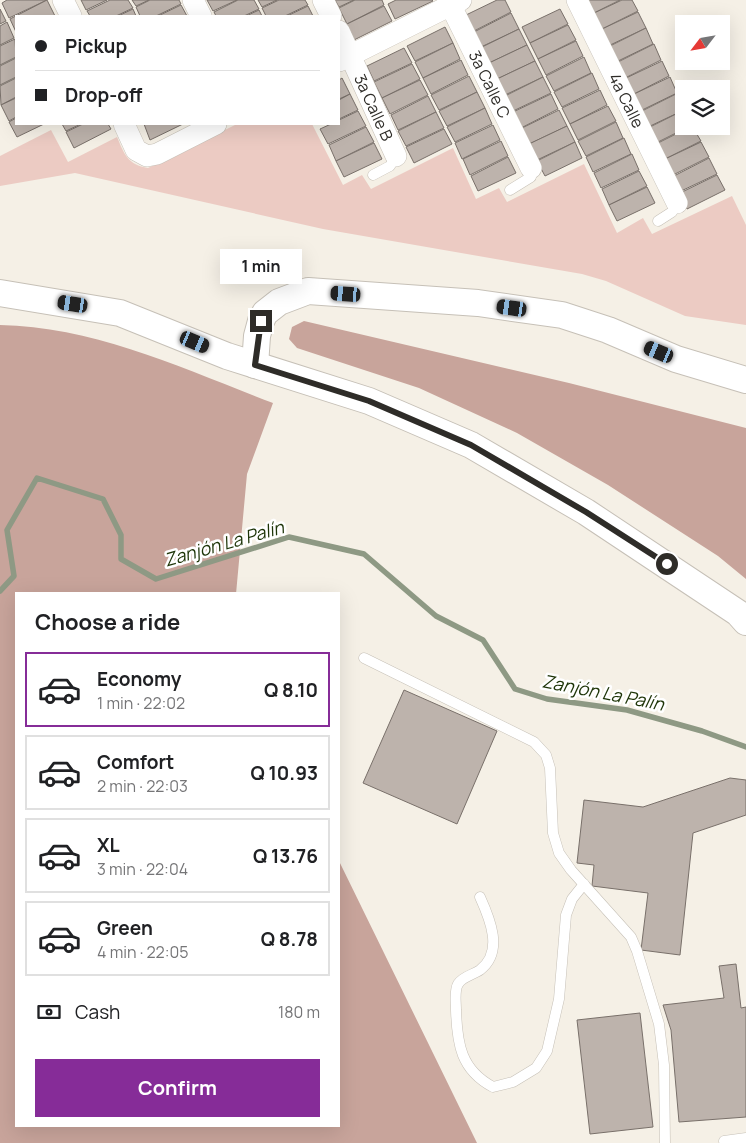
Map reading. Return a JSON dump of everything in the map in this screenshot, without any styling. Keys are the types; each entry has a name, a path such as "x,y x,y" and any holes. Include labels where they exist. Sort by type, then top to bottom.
{"street":[{"path":"63,0 70,15"},
{"path":"193,0 200,15"},
{"path":"323,0 330,15"},
{"name":"4a Calle","path":"577,0 677,203"},
{"path":"345,58 453,2"},
{"name":"3a Calle C","path":"453,2 532,168"},
{"name":"3a Calle B","path":"340,36 345,58 396,156"},
{"path":"124,125 136,150 144,155 152,156 214,125"},
{"path":"255,365 259,328 265,313 279,302 308,291 478,303 562,314 608,330 676,359 746,380"},
{"path":"0,293 120,313 255,365 369,401 471,445 645,549 738,613 746,622"}],"lane":[{"path":"373,175 390,166 396,156"},
{"path":"510,190 531,177 532,168"},
{"path":"658,221 672,212 677,203"},
{"path":"364,658 534,742 546,755 550,768 553,833 559,853 631,937 637,951 658,1024 664,1065 665,1143"},
{"path":"480,896 491,923 493,948 488,964 459,983 456,990 456,1035 464,1060 478,1079 493,1087 513,1082 536,1068 547,1051 559,999 566,915 572,899 584,884"},
{"path":"724,1141 746,1138"}],"shaded area":[{"path":"235,125 313,125 343,185 362,175 371,189 453,148 476,199 499,188 507,202 584,164 617,233 643,218 652,234 732,196 746,225 746,325 685,316 606,281 582,274 323,229 75,173 0,186 0,156 51,130 68,162 117,137 122,149 131,161 141,167 148,168"},
{"path":"304,321 569,383 746,428 746,579 718,556 608,485 517,433 419,388 297,348 289,339 292,327"},
{"path":"0,325 71,333 105,342 173,364 273,403 247,474 236,592 15,592 15,1127 340,1127 340,863 477,1143 0,1143"}],"building":[{"path":"7,0 47,0 9,18 2,3"},
{"path":"47,0 54,15 18,15"},
{"path":"81,0 107,0 86,10"},
{"path":"110,0 128,0 133,8 118,15 89,15 87,11"},
{"path":"132,0 149,0 136,6"},
{"path":"150,0 179,0 181,4 158,15 140,15 136,7"},
{"path":"207,0 237,0 213,11"},
{"path":"238,0 254,0 259,9 246,15 216,15 214,12"},
{"path":"258,0 277,0 262,7"},
{"path":"279,0 305,0 308,5 287,15 266,15 262,8"},
{"path":"335,0 354,0 339,7"},
{"path":"355,0 382,0 384,5 347,24 339,8"},
{"path":"396,0 433,1 395,19 388,4"},
{"path":"497,0 505,0 511,12 474,31 466,15"},
{"path":"585,0 620,0 592,14"},
{"path":"622,0 632,0 638,11 600,30 592,14"},
{"path":"181,5 186,15 160,15"},
{"path":"308,6 312,15 289,15"},
{"path":"384,6 392,21 354,40 347,24"},
{"path":"0,9 6,21 0,24"},
{"path":"133,9 136,15 120,15"},
{"path":"560,9 568,24 530,43 522,27"},
{"path":"259,10 262,15 248,15"},
{"path":"638,12 646,28 608,46 600,30"},
{"path":"511,13 519,29 481,47 474,32"},
{"path":"15,16 15,30 10,19"},
{"path":"7,22 14,38 0,45 0,26"},
{"path":"568,25 576,40 538,59 530,43"},
{"path":"445,27 453,43 415,61 407,46"},
{"path":"646,28 653,44 616,62 608,47"},
{"path":"519,29 527,45 489,63 482,47"},
{"path":"15,39 15,58 0,65 0,46"},
{"path":"576,41 583,56 546,75 538,59"},
{"path":"453,43 460,59 423,78 415,62"},
{"path":"654,44 661,60 623,79 616,63"},
{"path":"527,45 535,61 497,79 489,63"},
{"path":"404,48 412,63 374,81 367,66"},
{"path":"584,57 591,73 554,91 546,76"},
{"path":"15,58 15,78 0,85 0,66"},
{"path":"461,60 468,75 431,94 423,78"},
{"path":"535,61 543,77 505,95 497,79"},
{"path":"662,61 669,76 632,95 624,79"},
{"path":"412,64 420,79 382,98 374,82"},
{"path":"592,73 599,89 562,107 554,92"},
{"path":"469,76 477,92 439,110 431,95"},
{"path":"543,77 551,93 513,111 505,96"},
{"path":"670,77 675,88 675,94 640,111 632,95"},
{"path":"15,78 15,98 1,105 0,86"},
{"path":"342,78 350,94 340,99 340,79"},
{"path":"420,80 428,95 390,114 382,98"},
{"path":"600,90 607,105 570,124 562,108"},
{"path":"477,92 485,108 447,126 439,111"},
{"path":"350,94 358,110 340,119 340,99"},
{"path":"551,94 558,109 521,128 513,112"},
{"path":"675,94 675,114 648,127 640,112"},
{"path":"428,96 436,112 398,130 391,115"},
{"path":"15,98 15,118 9,121 1,105"},
{"path":"608,106 616,121 578,140 570,124"},
{"path":"485,108 492,124 455,142 447,127"},
{"path":"559,110 567,126 529,144 522,128"},
{"path":"358,111 366,126 328,144 320,129 329,125 340,125 340,120"},
{"path":"436,112 444,128 406,146 398,131"},
{"path":"675,114 675,134 656,143 648,128"},
{"path":"15,119 15,125 42,125 17,137 9,122"},
{"path":"616,122 623,138 586,156 578,141"},
{"path":"63,125 79,125 66,131"},
{"path":"81,125 109,125 111,129 74,148 66,132"},
{"path":"144,125 181,125 150,140"},
{"path":"493,125 500,140 462,159 455,143"},
{"path":"567,126 575,142 537,160 529,144"},
{"path":"366,127 374,142 336,161 329,145"},
{"path":"444,129 452,144 414,163 406,147"},
{"path":"675,134 697,135 701,141 663,160 656,144"},
{"path":"624,138 631,154 593,172 586,157"},
{"path":"501,141 508,156 470,175 463,159"},
{"path":"575,142 582,158 545,176 537,161"},
{"path":"701,142 709,157 671,176 663,160"},
{"path":"374,143 382,159 344,177 336,161"},
{"path":"632,154 639,170 601,188 594,173"},
{"path":"508,157 516,173 478,191 471,176"},
{"path":"709,158 717,174 679,192 672,177"},
{"path":"639,171 647,186 609,205 602,189"},
{"path":"717,175 725,190 687,209 680,193"},
{"path":"647,187 655,203 617,221 609,205"},
{"path":"404,690 497,731 457,824 363,783"},
{"path":"730,778 746,780 746,815 693,833 680,955 641,950 648,893 592,886 594,865 577,863 584,800 643,807"},
{"path":"736,964 741,1008 746,1007 746,1117 679,1122 671,1030 663,1005 724,998 719,966"},
{"path":"640,1013 653,1127 590,1134 577,1020"}],"waterway":[{"name":"Zanjón La Palín","path":"0,591 14,576 7,530 37,478 103,499 121,535 121,559 156,579 289,537 364,554 436,616 483,640 515,689 547,699 627,710 702,731 746,747"}],"route":[{"path":"261,321 255,365 369,401 471,445 586,512 667,564"}]}
